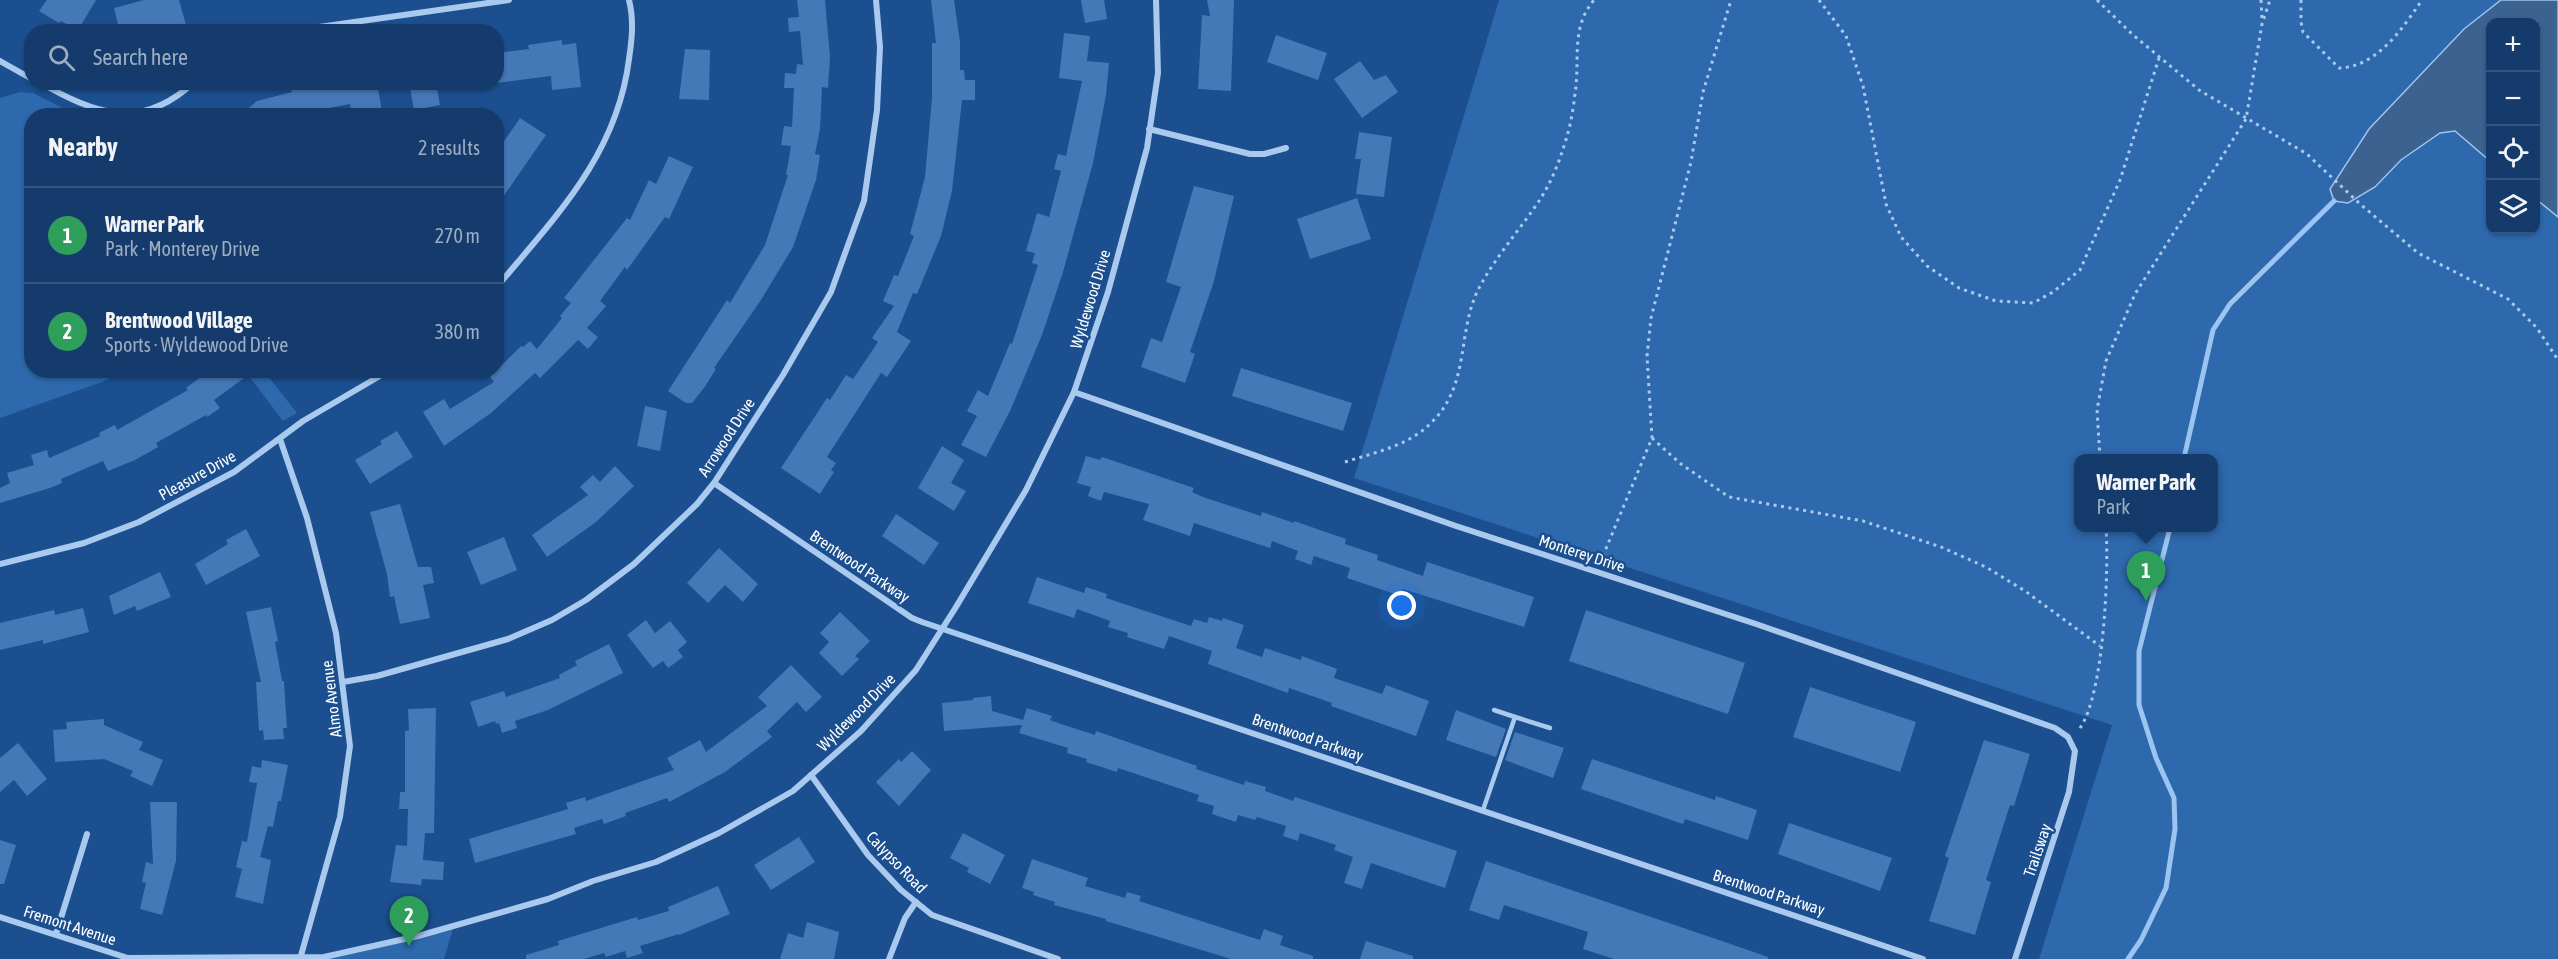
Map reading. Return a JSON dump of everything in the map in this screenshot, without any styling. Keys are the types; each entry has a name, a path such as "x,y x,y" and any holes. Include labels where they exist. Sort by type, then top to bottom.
{"street":[{"path":"340,24 509,0"},
{"path":"504,278 575,193 587,176 611,130 626,85 633,31 629,0"},
{"name":"Arrowood Drive","path":"343,682 377,676 508,639 552,620 586,600 634,564 697,504 714,483 783,375 831,292 864,201 877,110 880,47 876,0"},
{"name":"Wyldewood Drive","path":"131,958 300,959 324,957 418,936 548,899 593,881 656,862 719,833 793,790 861,730 908,678 943,628 1026,490 1074,392 1108,292 1147,148 1158,73 1156,0"},
{"path":"0,61 24,74"},
{"path":"53,90 76,103 93,108"},
{"path":"152,108 178,98 186,90"},
{"path":"1149,129 1250,154 1264,154 1286,148"},
{"name":"Pleasure Drive","path":"0,564 84,543 139,522 234,472 303,421 376,378"},
{"name":"Monterey Drive","path":"1074,392 1435,518 2047,724 2068,737 2074,748"},
{"name":"Almo Avenue","path":"280,439 307,518 336,633 350,746 340,817 300,959"},
{"name":"Brentwood Parkway","path":"714,483 912,618 1923,959"},
{"name":"Trailsway","path":"2015,959 2069,792 2074,748"},
{"name":"Calypso Road","path":"811,775 868,855 932,915 1058,959"},
{"path":"56,934 87,834"},
{"path":"889,959 905,918 916,902"},
{"name":"Fremont Avenue","path":"0,917 131,958"}],"lane":[{"path":"1494,710 1550,728"},
{"path":"1483,810 1515,717"}],"path":[{"path":"1345,462 1406,442 1432,423 1453,393 1461,371 1469,317 1477,294 1491,267 1542,197 1558,166 1568,134 1576,85 1576,39 1581,22 1594,0"},
{"path":"1597,572 1652,438 1647,356 1651,318 1691,162 1703,92 1731,0"},
{"path":"1819,0 1846,36 1863,86 1886,204 1901,237 1927,266 1959,288 1996,301 2033,303 2053,292 2080,270 2120,180 2159,58"},
{"path":"2097,0 2159,58 2199,90 2298,148 2418,253 2508,299 2537,328 2558,360"},
{"path":"2261,0 2262,24"},
{"path":"2100,454 2097,410 2106,361 2123,318 2150,269 2246,119 2262,24 2270,0"},
{"path":"2301,0 2303,32 2339,68 2351,68 2369,58 2395,38 2422,0"},
{"path":"1652,438 1682,464 1729,498 1863,522 1941,547 1986,567 2025,591 2100,646"},
{"path":"2080,728 2087,719 2097,681 2106,591 2106,532"}],"shaded area":[{"path":"1499,0 2558,0 2558,959 2039,959 2112,725 1354,478"},
{"path":"2501,0 2558,0 2558,217 2540,202 2540,18 2486,18 2486,158 2455,131 2440,133 2401,160 2375,187 2348,203 2334,201 2330,189 2369,129 2464,29"},
{"path":"20,92 33,93 62,108 24,108 24,378 110,378 0,418 0,98"},
{"path":"250,378 270,378 297,413 283,421"},
{"path":"454,925 444,959 299,959 324,957"}],"building":[{"path":"47,0 96,0 82,24 67,24 61,21 59,23 39,11"},
{"path":"144,0 179,0 186,24 118,24 114,8"},
{"path":"797,0 825,0 830,57 828,88 822,87 820,129 815,154 820,155 816,180 793,247 761,300 714,368 716,369 704,388 692,403 686,403 668,391 727,300 730,303 765,245 788,175 786,175 791,146 781,145 784,126 792,127 794,88 784,88 785,73 796,74 797,64 803,65 800,31 789,32 788,18 799,17"},
{"path":"931,0 954,0 960,42 960,70 964,70 965,80 975,80 975,100 962,100 952,191 941,236 917,294 913,293 897,332 911,341 887,377 881,373 827,457 836,463 831,470 834,472 820,494 781,468 827,398 830,400 846,375 853,379 878,342 872,338 894,306 883,301 894,275 898,276 914,236 910,234 925,177 932,98 932,43 936,43"},
{"path":"1081,0 1104,0 1107,19 1085,23"},
{"path":"1207,0 1234,0 1231,91 1198,89 1202,15 1210,16"},
{"path":"1064,33 1090,36 1087,61 1109,63 1106,95 1093,163 1063,272 1042,335 1011,409 986,457 961,445 977,416 967,411 978,390 988,396 1010,343 1012,344 1038,265 1032,263 1035,253 1026,251 1037,213 1049,217 1061,171 1054,169 1058,154 1066,156 1082,81 1059,78"},
{"path":"1276,35 1327,53 1318,80 1267,62"},
{"path":"562,40 562,45 576,43 581,87 552,90 551,76 504,82 504,52 529,49 528,45"},
{"path":"685,49 710,50 709,100 679,99"},
{"path":"1360,61 1374,80 1386,75 1398,92 1362,118 1334,79"},
{"path":"291,90 378,90 381,108 351,108 350,104 329,108 249,108 257,101 292,92"},
{"path":"410,90 437,90 440,105 414,108"},
{"path":"520,118 546,135 504,195 504,141"},
{"path":"1359,132 1392,137 1384,197 1356,194 1361,159 1355,159"},
{"path":"669,156 693,167 669,219 665,217 627,270 625,267 600,301 606,306 587,328 598,337 588,349 578,340 540,378 535,373 491,413 444,446 423,412 444,399 450,409 494,382 491,378 504,378 504,363 521,346 523,347 530,341 537,349 571,303 564,298 627,218 630,220 649,180 656,184"},
{"path":"1194,186 1234,196 1214,281 1190,352 1195,354 1185,383 1141,367 1151,338 1162,342 1181,287 1166,282"},
{"path":"1357,198 1371,239 1310,259 1297,219"},
{"path":"1241,368 1352,403 1343,431 1232,396"},
{"path":"199,378 244,378 214,400 220,408 156,443 158,447 135,460 108,471 103,461 61,479 62,483 50,488 0,503 0,488 10,483 7,473 34,465 31,455 47,450 49,458 100,436 99,433 115,425 117,430 188,390 186,388"},
{"path":"645,406 667,411 660,451 637,446"},
{"path":"397,431 413,457 370,484 355,460 382,444 380,441"},
{"path":"942,446 964,460 951,483 966,491 954,511 918,488"},
{"path":"1086,456 1100,460 1102,457 1194,488 1192,492 1203,497 1261,516 1262,512 1346,539 1345,544 1378,555 1377,560 1423,576 1427,562 1534,597 1524,627 1403,589 1401,596 1347,578 1350,568 1314,556 1311,565 1295,559 1298,551 1272,541 1270,548 1194,523 1190,536 1143,520 1149,504 1104,492 1101,501 1088,496 1091,487 1077,483"},
{"path":"615,466 634,486 596,522 547,557 532,535 588,495 580,487 593,475 600,482"},
{"path":"400,504 418,567 431,567 434,583 423,585 430,618 400,624 394,596 390,597 387,574 370,512"},
{"path":"896,514 939,543 924,565 882,536"},
{"path":"246,529 260,556 206,585 195,564 228,544 226,540"},
{"path":"504,537 517,570 481,585 467,552"},
{"path":"719,548 758,584 743,602 725,585 708,603 687,583"},
{"path":"160,572 171,597 137,611 135,606 114,615 109,596"},
{"path":"1037,577 1084,593 1086,587 1107,594 1106,598 1191,626 1194,619 1207,623 1209,617 1222,621 1223,618 1244,625 1236,648 1262,657 1265,648 1301,660 1302,656 1337,669 1334,678 1382,694 1386,685 1429,701 1416,736 1331,706 1332,703 1289,688 1288,693 1208,664 1212,651 1169,636 1164,649 1127,637 1128,633 1108,627 1110,621 1077,609 1074,618 1028,603"},
{"path":"271,607 278,641 275,642 282,681 284,681 287,728 283,728 284,739 264,740 263,730 259,731 256,682 261,682 246,612"},
{"path":"83,608 89,632 43,644 43,640 0,650 0,623 54,610 55,615"},
{"path":"1586,610 1745,663 1728,714 1569,661"},
{"path":"840,612 870,641 855,656 859,659 842,676 819,653 829,642 820,633"},
{"path":"646,620 655,633 670,621 687,642 678,650 683,657 668,668 663,661 653,668 627,635"},
{"path":"609,644 623,673 548,710 515,721 517,728 502,733 499,723 496,724 495,721 478,727 470,702 504,691 506,697 560,678 559,675 577,665 575,661"},
{"path":"791,665 822,697 806,712 797,702 767,731 772,737 725,772 669,802 667,798 625,813 626,816 604,824 602,819 574,828 576,834 475,863 469,839 568,809 566,803 585,797 586,801 674,770 667,758 700,740 706,752 767,706 758,697"},
{"path":"1810,687 1916,722 1900,772 1793,737"},
{"path":"991,696 992,711 1023,720 1027,708 1052,716 1050,720 1061,724 1095,735 1096,731 1244,785 1245,781 1266,787 1265,791 1293,801 1295,797 1457,851 1445,888 1371,863 1362,889 1344,883 1353,857 1334,850 1336,845 1300,833 1298,841 1283,836 1286,826 1257,817 1255,820 1238,815 1236,822 1212,814 1214,806 1197,801 1199,795 1118,768 1117,772 1086,762 1087,759 1067,753 1068,748 1019,733 1022,725 944,731 942,703"},
{"path":"436,708 434,833 425,833 423,860 444,862 443,880 422,879 421,885 390,882 396,845 407,846 408,809 399,809 400,792 405,792 405,731 409,730 408,709"},
{"path":"1456,710 1506,729 1496,757 1446,740"},
{"path":"104,719 104,725 143,742 139,750 163,760 152,786 130,776 133,771 104,759 55,762 53,730 67,729 66,722"},
{"path":"1515,732 1564,748 1553,778 1505,760"},
{"path":"1984,740 2030,754 2014,806 2010,805 1986,880 1991,882 1975,935 1929,921 1949,858 1945,856"},
{"path":"18,743 47,779 27,796 14,780 0,792 0,758"},
{"path":"912,751 931,770 899,806 876,782 899,759 901,762"},
{"path":"1592,759 1715,800 1716,796 1757,810 1748,840 1685,819 1683,824 1581,789"},
{"path":"262,760 288,765 281,801 278,801 273,827 268,826 260,857 271,860 263,904 235,897 242,869 236,867 242,841 247,842 257,783 249,782 252,766 261,768"},
{"path":"150,802 177,802 176,861 162,915 140,909 146,883 142,882 146,862 153,864"},
{"path":"1789,823 1892,858 1880,891 1778,854"},
{"path":"963,833 1005,855 990,884 967,872 969,868 950,858"},
{"path":"799,837 815,862 771,890 754,865"},
{"path":"0,840 16,845 4,884 0,884"},
{"path":"1032,859 1088,878 1085,886 1125,898 1127,892 1141,896 1139,901 1260,940 1264,929 1283,936 1280,945 1313,956 1313,959 1231,959 1054,905 1055,902 1033,895 1034,892 1022,888"},
{"path":"1486,861 1768,957 1768,959 1614,959 1583,949 1588,932 1504,905 1499,920 1469,910"},
{"path":"718,886 730,914 679,935 640,946 643,953 627,958 625,951 606,957 604,953 584,959 526,959 526,955 559,945 558,941 637,917 638,920 669,911 668,907"},
{"path":"807,922 839,932 834,959 780,959 788,933 803,938"},
{"path":"1366,941 1413,956 1413,959 1360,959"}],"waterway":[{"path":"2185,454 2213,330 2230,304 2334,201"},
{"path":"2128,959 2141,940 2166,888 2175,829 2174,798 2156,758 2139,705 2139,651 2169,532"}],"place":[{"name":"Warner Park","path":"2146,601"},
{"name":"Brentwood Village","path":"409,946"}]}
